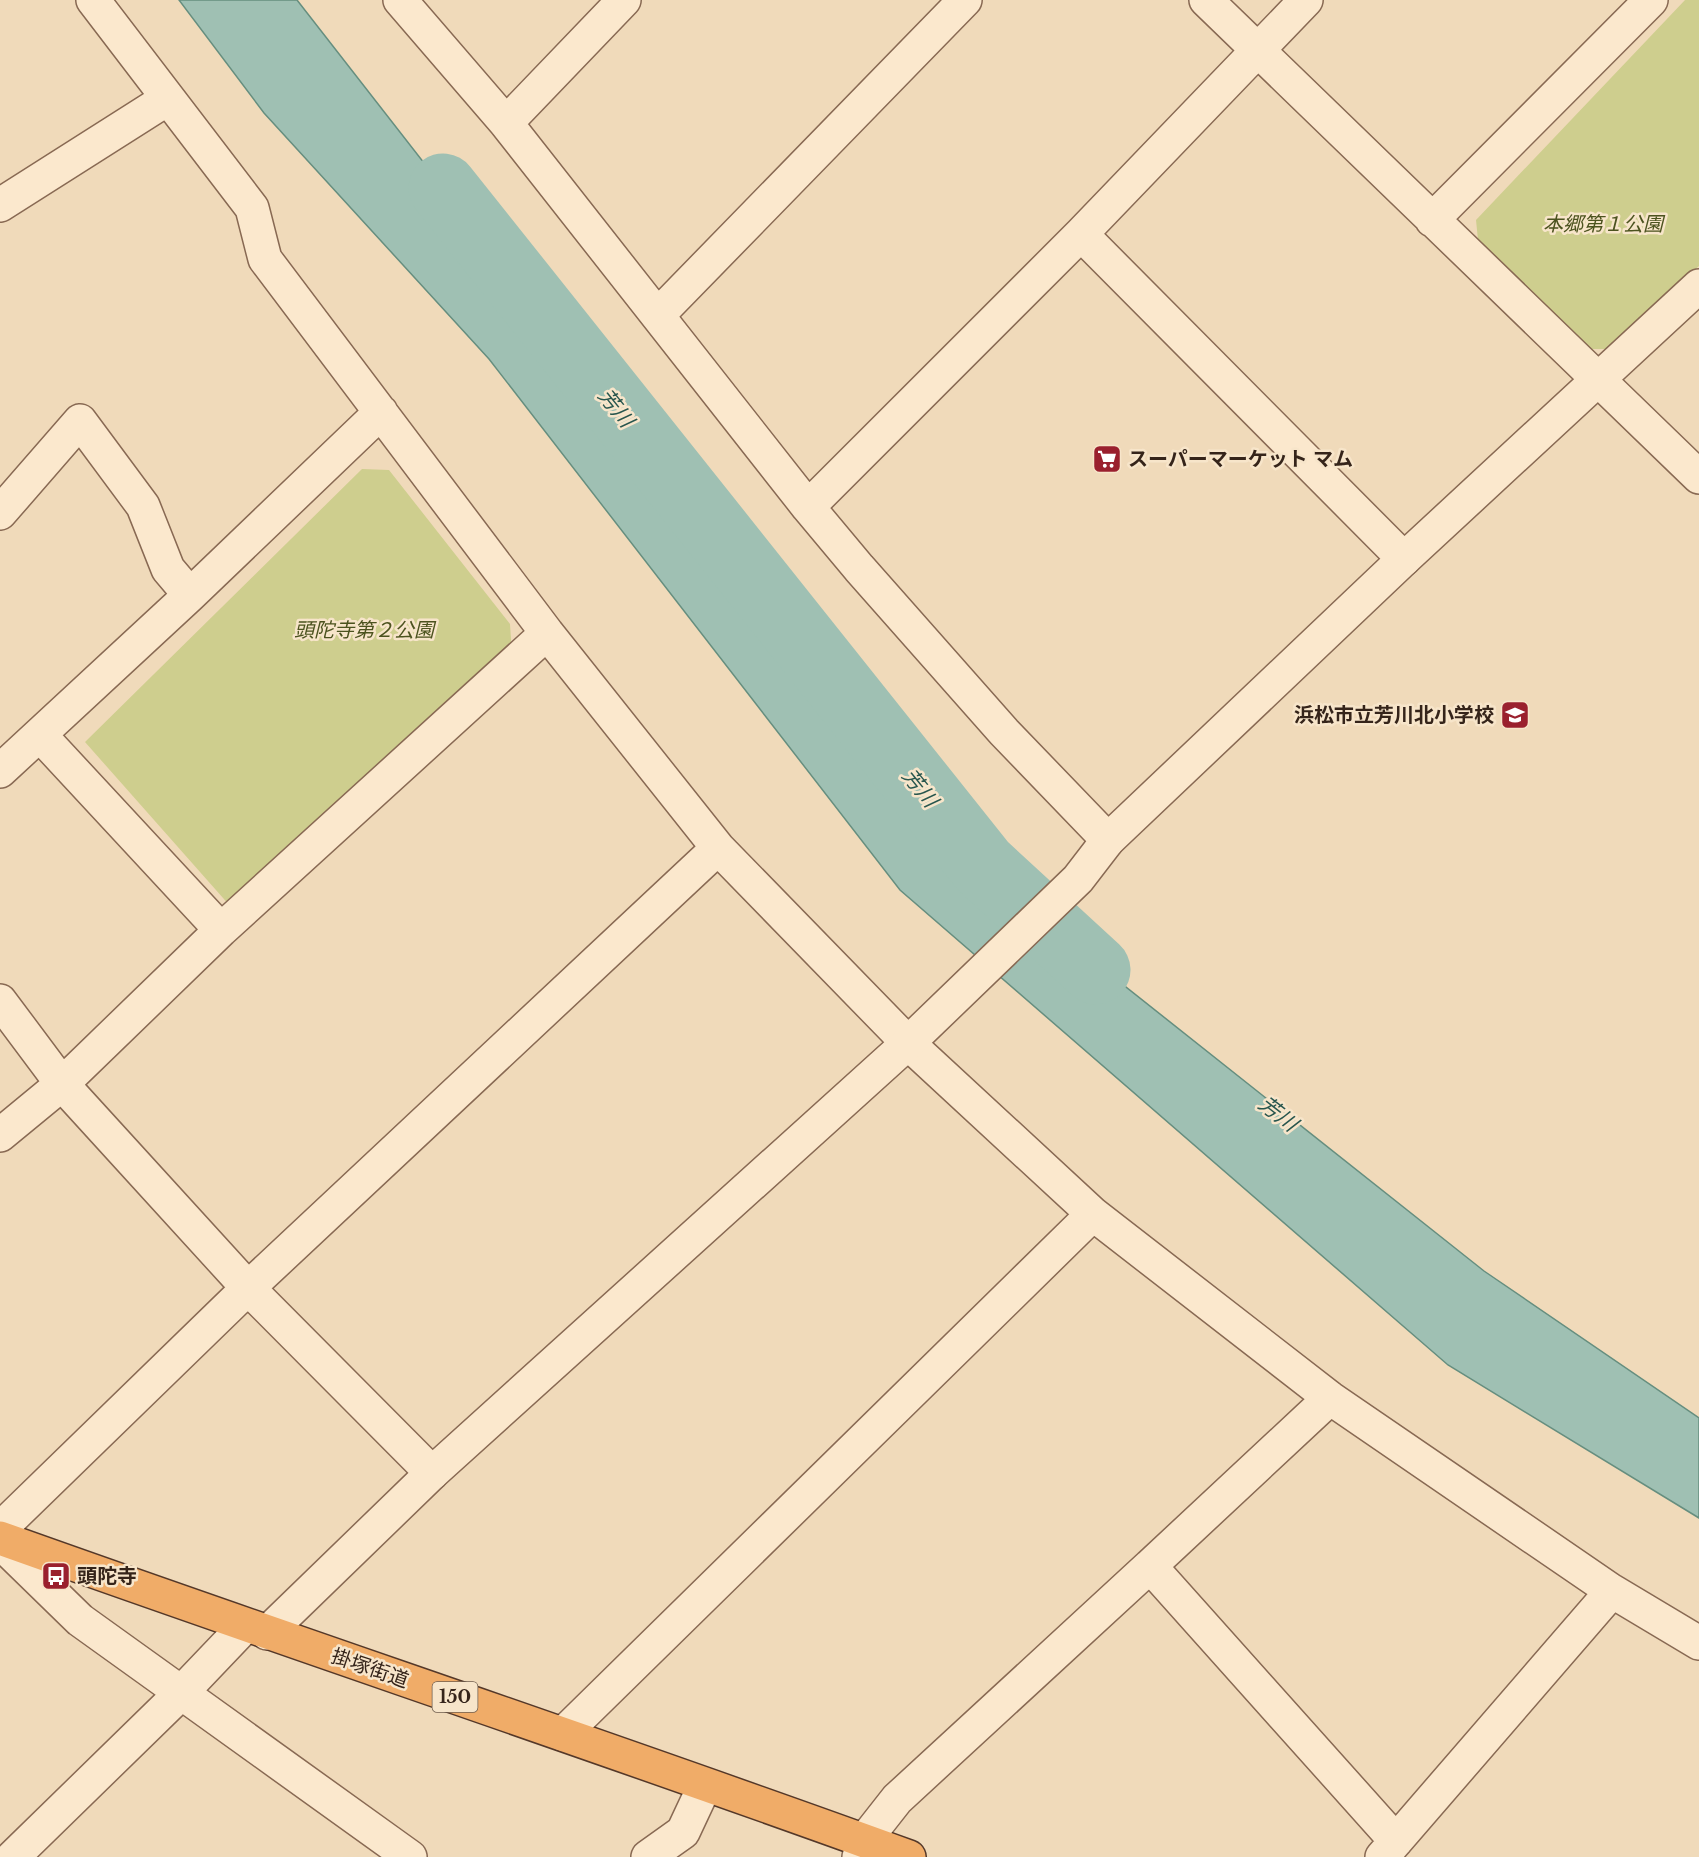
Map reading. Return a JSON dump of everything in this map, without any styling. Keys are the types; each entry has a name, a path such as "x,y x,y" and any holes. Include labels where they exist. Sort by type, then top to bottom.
{"highway":[{"name":"掛塚街道","path":"0,1540 563,1734 705,1785 861,1849 909,1857"}],"street":[{"path":"93,0 252,208 265,259 547,633 718,848 908,1043 1093,1214 1330,1398 1612,1591 1699,1643"},
{"path":"400,0 506,123 808,507 859,568 1004,732 1108,840"},
{"path":"506,123 624,0"},
{"path":"658,315 965,0"},
{"path":"1206,0 1699,477"},
{"path":"808,507 1081,234 1305,0"},
{"path":"1432,220 1651,0"},
{"path":"0,205 167,99"},
{"path":"1081,234 1404,559"},
{"path":"14,1857 181,1693 432,1473 908,1043 1078,879 1108,840 1404,559 1699,286"},
{"path":"0,771 190,595 381,412"},
{"path":"0,513 80,421 143,506 168,569 190,595"},
{"path":"0,1135 62,1084 221,930 547,633"},
{"path":"40,735 221,930"},
{"path":"0,1529 248,1288 718,848"},
{"path":"0,1001 62,1084 248,1288 432,1473"},
{"path":"563,1734 1093,1214"},
{"path":"861,1849 897,1799 1330,1398"},
{"path":"0,1540 80,1620 410,1857"},
{"path":"1150,1566 1389,1849 1612,1591"},
{"path":"648,1857 682,1832 705,1785"}],"green space":[{"name":"本郷第１公園","path":"1685,0 1699,0 1699,266 1608,349 1585,349 1479,250 1476,220"},
{"name":"頭陀寺第２公園","path":"362,469 389,470 510,624 512,655 231,907 85,742"}],"water":[{"path":"179,0 297,0 957,853 1484,1271 1699,1418 1699,1518 1448,1365 900,890 489,359 264,113"}],"waterway":[{"name":"芳川","path":"443,188 983,866 1096,970"}],"place":[{"name":"スーパーマーケット マム","path":"1107,459"},
{"name":"浜松市立芳川北小学校","path":"1515,715"},
{"name":"頭陀寺","path":"56,1576"}]}
